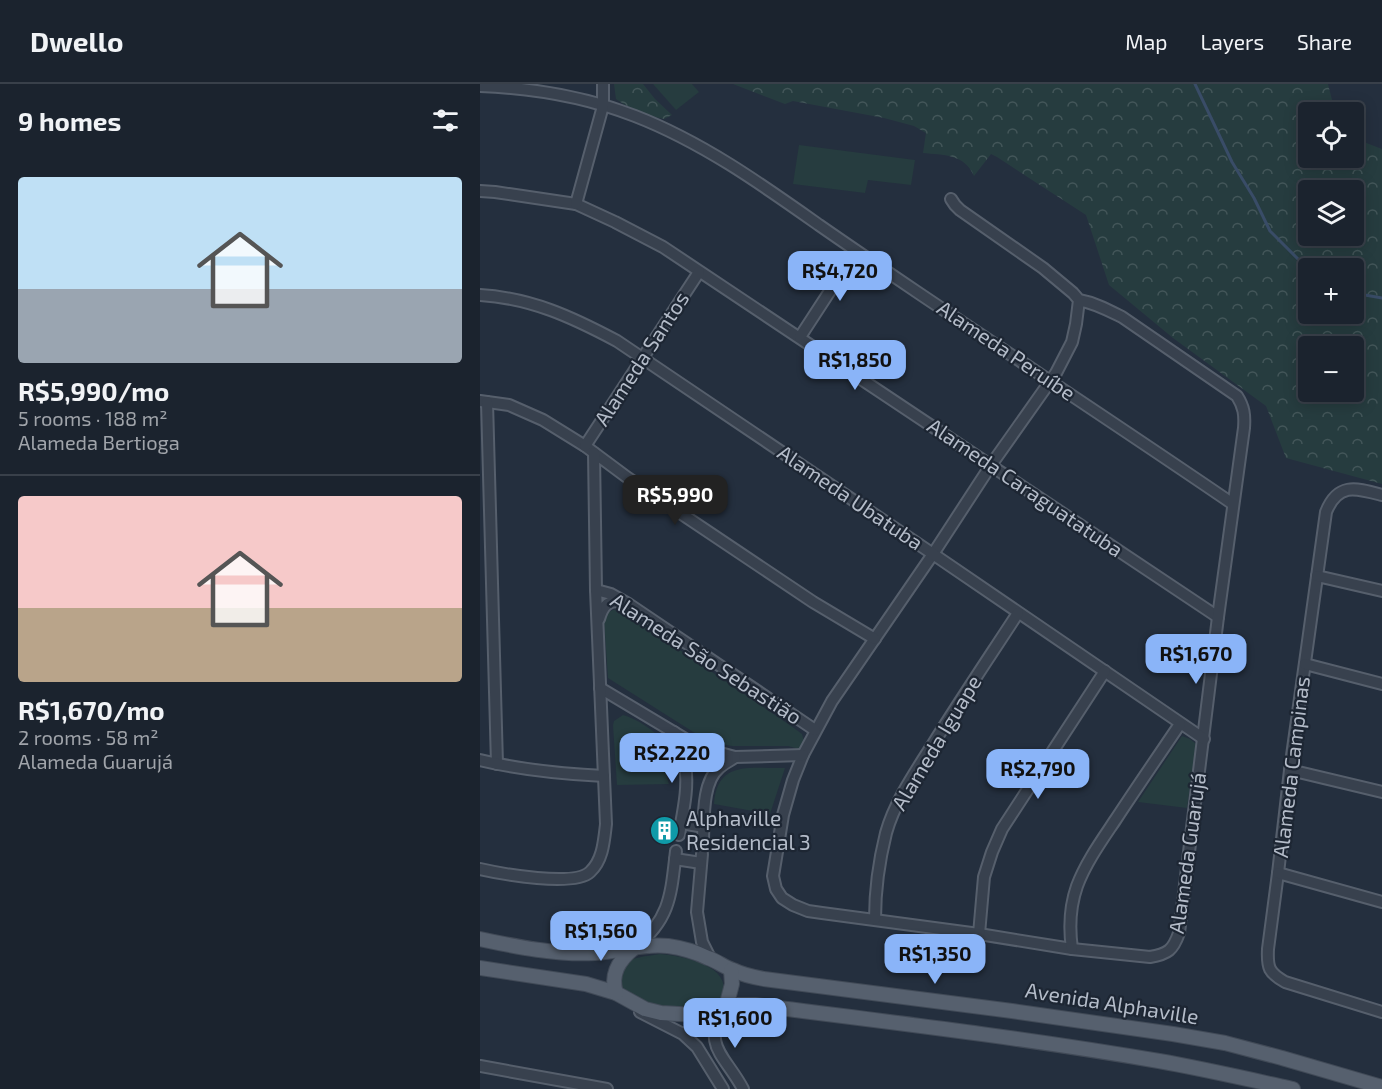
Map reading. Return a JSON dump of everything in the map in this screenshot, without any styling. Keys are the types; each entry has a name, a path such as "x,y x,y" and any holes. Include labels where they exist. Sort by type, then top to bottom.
{"main road":[{"name":"Avenida Alphaville","path":"480,939 568,952 605,952 666,945 710,958 731,970 772,980 1012,1011 1225,1043 1382,1087"},
{"path":"616,993 614,981 616,966 635,947"},
{"path":"480,968 586,984 616,993 645,1009 661,1013 697,1015 726,1007 755,1005 975,1033 1161,1061 1293,1089"},
{"path":"726,1007 732,984 731,970"}],"street":[{"path":"576,204 603,106 603,84"},
{"name":"Alameda Peruíbe","path":"480,86 552,93 635,116 676,134 769,190 1233,504"},
{"name":"Alameda Caraguatatuba","path":"480,191 576,204 663,247 1218,617"},
{"name":"Alameda Guarujá","path":"951,199 960,210 1043,268 1073,292 1079,300 1122,317 1237,396 1244,406 1245,417 1179,933 1175,945 1169,952 1150,957 1072,949 807,910 794,905 782,898 776,889 773,876 783,815 803,755 832,701 1064,359 1072,342 1079,300"},
{"path":"800,338 856,251"},
{"name":"Alameda Santos","path":"590,450 642,359 699,272"},
{"name":"Alameda Ubatuba","path":"480,295 515,298 548,308 583,322 617,341 1204,739"},
{"path":"497,764 483,402 509,405 543,420 813,602 875,639"},
{"path":"480,869 568,880 591,872 599,860 606,824 590,450"},
{"name":"Alameda Campinas","path":"1382,495 1347,489 1330,501 1326,512 1290,770 1267,961 1270,970 1285,982 1382,1012"},
{"path":"1317,576 1382,591"},
{"name":"Alameda São Sebastião","path":"596,590 611,594 624,602 815,730"},
{"path":"598,622 606,603 624,602"},
{"name":"Alameda Iguape","path":"875,919 879,868 887,831 899,802 1018,612"},
{"path":"1305,664 1382,684"},
{"path":"979,934 984,877 1002,829 1106,671"},
{"path":"600,688 699,746 735,757 803,755"},
{"path":"1072,949 1071,910 1084,869 1180,724"},
{"path":"674,732 684,762 687,785 679,835"},
{"path":"681,823 703,833 709,784 717,769 735,757"},
{"path":"480,760 560,774 604,776"},
{"path":"1290,770 1382,792"},
{"path":"635,947 658,925 667,908 676,855 701,859 697,912 702,942 710,958"},
{"path":"1278,873 1382,902"},
{"path":"616,993 627,1004 683,1034 697,1047 723,1089"},
{"path":"726,1007 718,1018 714,1038 721,1055 743,1089"},
{"path":"480,1066 607,1089"}],"green space":[{"path":"614,84 643,84 672,115 664,119 627,106 616,99"},
{"path":"653,84 692,84 699,92 676,110"},
{"path":"733,84 1328,84 1332,102 1298,102 1298,168 1364,168 1364,142 1382,149 1382,484 1286,458 1266,406 1173,338 1109,285 1086,215 997,157 991,154 974,176 965,163 953,157 923,153 926,133 914,126 793,101 785,104"},
{"path":"799,145 915,160 911,185 868,180 865,193 793,184"},
{"path":"621,610 794,728 802,734 804,741 799,749 788,746 732,746 709,742 608,678 604,620 606,613"},
{"path":"623,715 645,725 663,741 662,763 669,784 617,785 613,725 614,721"},
{"path":"1182,736 1196,744 1187,808 1138,802"},
{"path":"749,768 785,768 770,814 714,804 717,790 729,773"},
{"path":"660,954 694,960 716,972 723,983 723,996 715,1004 705,1008 677,1010 636,999 623,990 620,984 625,964 635,958"}],"waterway":[{"path":"1195,84 1232,162 1254,198 1270,231 1298,259"},
{"path":"1364,295 1382,298"}],"place":[{"name":"Alphaville Residencial 3","path":"665,831"}]}
